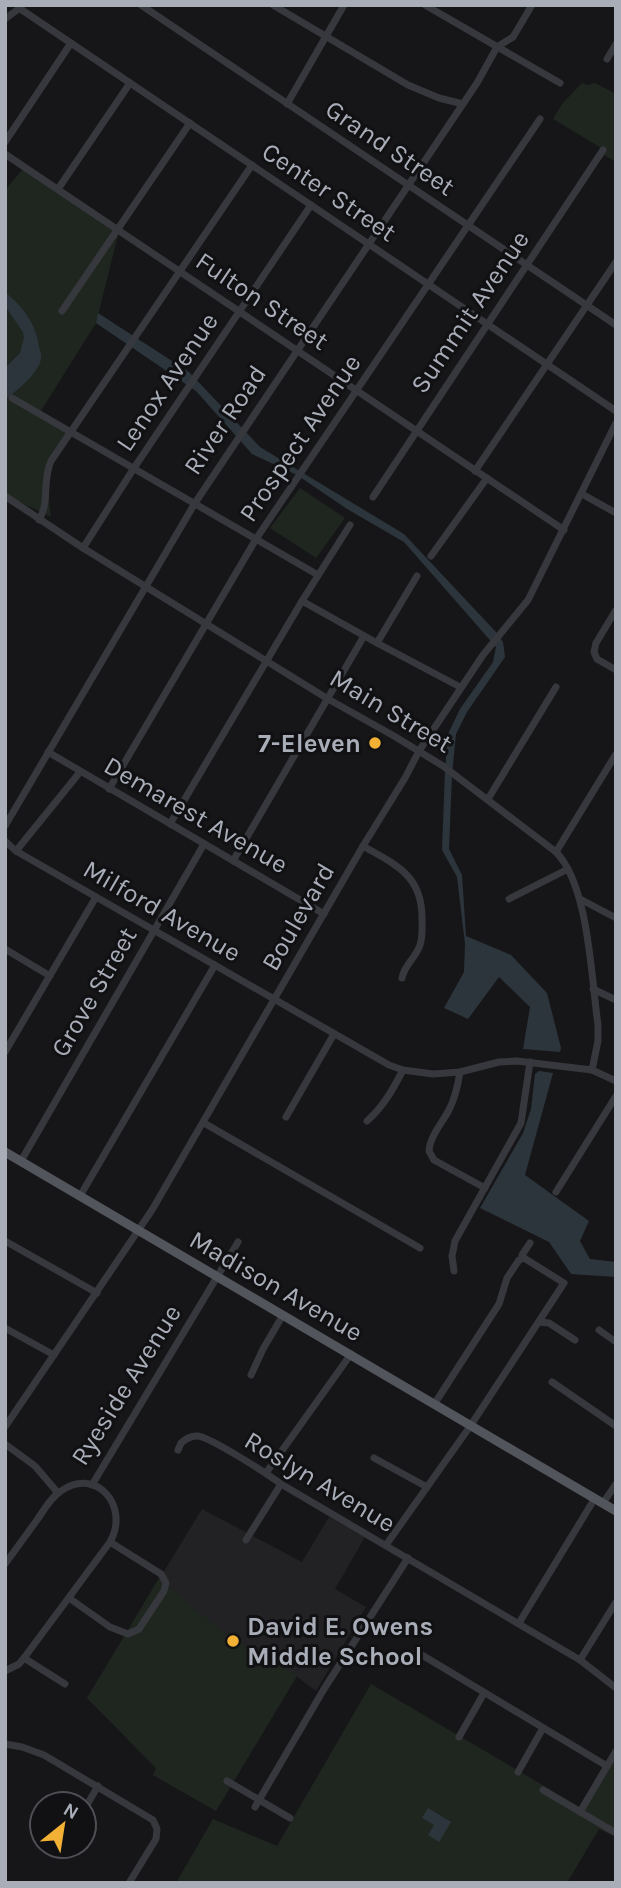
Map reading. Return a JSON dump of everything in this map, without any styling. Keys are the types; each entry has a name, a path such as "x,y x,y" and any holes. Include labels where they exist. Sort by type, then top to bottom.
{"main road":[{"name":"Madison Avenue","path":"5,1152 616,1511"}],"street":[{"name":"Grand Street","path":"141,5 616,325"},
{"path":"273,5 422,92 463,104"},
{"path":"288,104 344,5"},
{"path":"425,5 559,83"},
{"name":"River Road","path":"5,826 195,503 477,83 496,47 513,37 532,5"},
{"path":"5,19 21,7"},
{"name":"Center Street","path":"21,7 616,411"},
{"path":"5,142 71,43"},
{"path":"607,60 616,44"},
{"path":"58,190 130,83"},
{"name":"Prospect Avenue","path":"109,789 256,539 540,119"},
{"path":"62,311 190,124"},
{"name":"Summit Avenue","path":"373,497 603,150"},
{"name":"Fulton Street","path":"5,154 564,530"},
{"path":"39,520 45,507 47,469 51,461 252,165"},
{"name":"Lenox Avenue","path":"83,548 311,205"},
{"path":"475,471 616,262"},
{"path":"12,398 318,575"},
{"name":"Boulevard","path":"5,1427 8,1418 139,1230 204,1124 419,751 460,687 528,600 616,423"},
{"path":"431,556 487,478"},
{"path":"582,494 616,513"},
{"name":"Main Street","path":"5,496 83,548 267,662 443,766 556,852 568,869 580,899 598,1025 598,1041 592,1070"},
{"path":"170,824 350,525"},
{"path":"377,643 417,576"},
{"path":"302,601 460,687"},
{"path":"616,610 594,649 597,659 616,670"},
{"path":"233,861 364,636"},
{"path":"488,799 556,687"},
{"name":"Demarest Avenue","path":"48,752 324,914"},
{"path":"556,852 616,754"},
{"path":"16,851 80,772"},
{"name":"Milford Avenue","path":"5,841 16,851 274,1000 372,1056 403,1070 433,1074 460,1072 499,1062 530,1062 592,1070 616,1081"},
{"name":"Grove Street","path":"21,1161 204,844"},
{"path":"363,846 399,867 411,878 420,898 421,941 414,957 403,971 402,978"},
{"path":"509,899 568,869"},
{"path":"5,1052 96,897"},
{"path":"580,899 616,918"},
{"path":"5,949 50,976"},
{"path":"80,1196 215,965"},
{"path":"593,989 616,1000"},
{"path":"286,1118 334,1034"},
{"path":"454,1271 452,1256 455,1241 521,1123 530,1062"},
{"path":"367,1121 388,1098 403,1070"},
{"path":"460,1072 450,1109 431,1140 429,1151 434,1160 485,1188"},
{"path":"556,1192 616,1096"},
{"path":"204,1124 420,1248"},
{"path":"5,1241 97,1293"},
{"name":"Ryeside Avenue","path":"5,1564 58,1493 72,1485 92,1485 238,1242"},
{"path":"524,1258 530,1242"},
{"path":"386,1545 471,1425 564,1283 524,1258"},
{"path":"435,1403 499,1304 507,1278 519,1260 524,1258"},
{"path":"251,1375 283,1315"},
{"path":"539,1322 549,1323 575,1340"},
{"path":"5,1328 54,1354"},
{"path":"599,1330 616,1342"},
{"path":"266,1473 351,1354"},
{"path":"552,1382 616,1426"},
{"name":"Roslyn Avenue","path":"178,1450 185,1440 201,1436 580,1660 616,1688"},
{"path":"5,1444 35,1466 58,1493"},
{"path":"374,1458 427,1488"},
{"path":"519,1623 599,1501 616,1484"},
{"path":"5,1671 19,1664 24,1658 110,1542 117,1524 115,1509 108,1495 92,1485"},
{"path":"247,1540 281,1485"},
{"path":"69,1598 110,1627 128,1634 139,1629 164,1591 166,1583 161,1574 110,1542"},
{"path":"257,1804 324,1689 408,1558"},
{"path":"580,1660 616,1602"},
{"path":"408,1654 422,1655 607,1766"},
{"path":"24,1658 65,1684"},
{"path":"459,1737 484,1693"},
{"path":"518,1772 543,1728"},
{"path":"5,1744 44,1755 149,1817 157,1829 156,1839 129,1883"},
{"path":"580,1812 616,1751"},
{"path":"227,1782 257,1804 290,1818"},
{"path":"96,1790 98,1786"},
{"path":"543,1790 616,1833"}],"shaded area":[{"path":"582,83 595,83 616,94 616,162 601,153 603,149 553,119 562,104"},
{"path":"26,165 120,227 96,323 39,414 68,432 46,471 51,517 5,495 5,188"},
{"path":"5,292 32,323 41,355 40,363 32,375 5,399 5,368 20,353 24,338 23,332 5,306"},
{"path":"98,313 189,372 260,447 404,534 503,642 505,657 467,712 456,734 449,849 462,875 466,936 511,955 547,993 560,1052 523,1049 530,1007 499,977 468,1019 444,1008 464,972 465,944 457,877 442,850 448,734 460,709 493,662 496,647 404,542 347,509 297,475 252,454 196,391 96,323"},
{"path":"300,488 345,518 316,558 270,528"},
{"path":"539,1071 553,1073 525,1175 589,1221 580,1241 590,1259 616,1262 616,1277 571,1274 549,1242 480,1208 523,1133 531,1109 535,1074"},
{"name":"David E. Owens Middle School","path":"202,1509 302,1562 329,1517 365,1537 335,1589 366,1607 316,1691 296,1676 216,1811 153,1775 156,1768 87,1698"},
{"path":"159,1578 221,1631 297,1676 216,1811 153,1775 156,1768 87,1698"},
{"path":"371,1684 580,1807 616,1746 616,1837 599,1829 567,1883 176,1883 213,1819 277,1846"},
{"path":"428,1808 451,1822 439,1842 428,1835 434,1825 422,1818"}],"place":[{"name":"7-Eleven","path":"375,743"},
{"name":"David E. Owens Middle School","path":"233,1641"}]}
